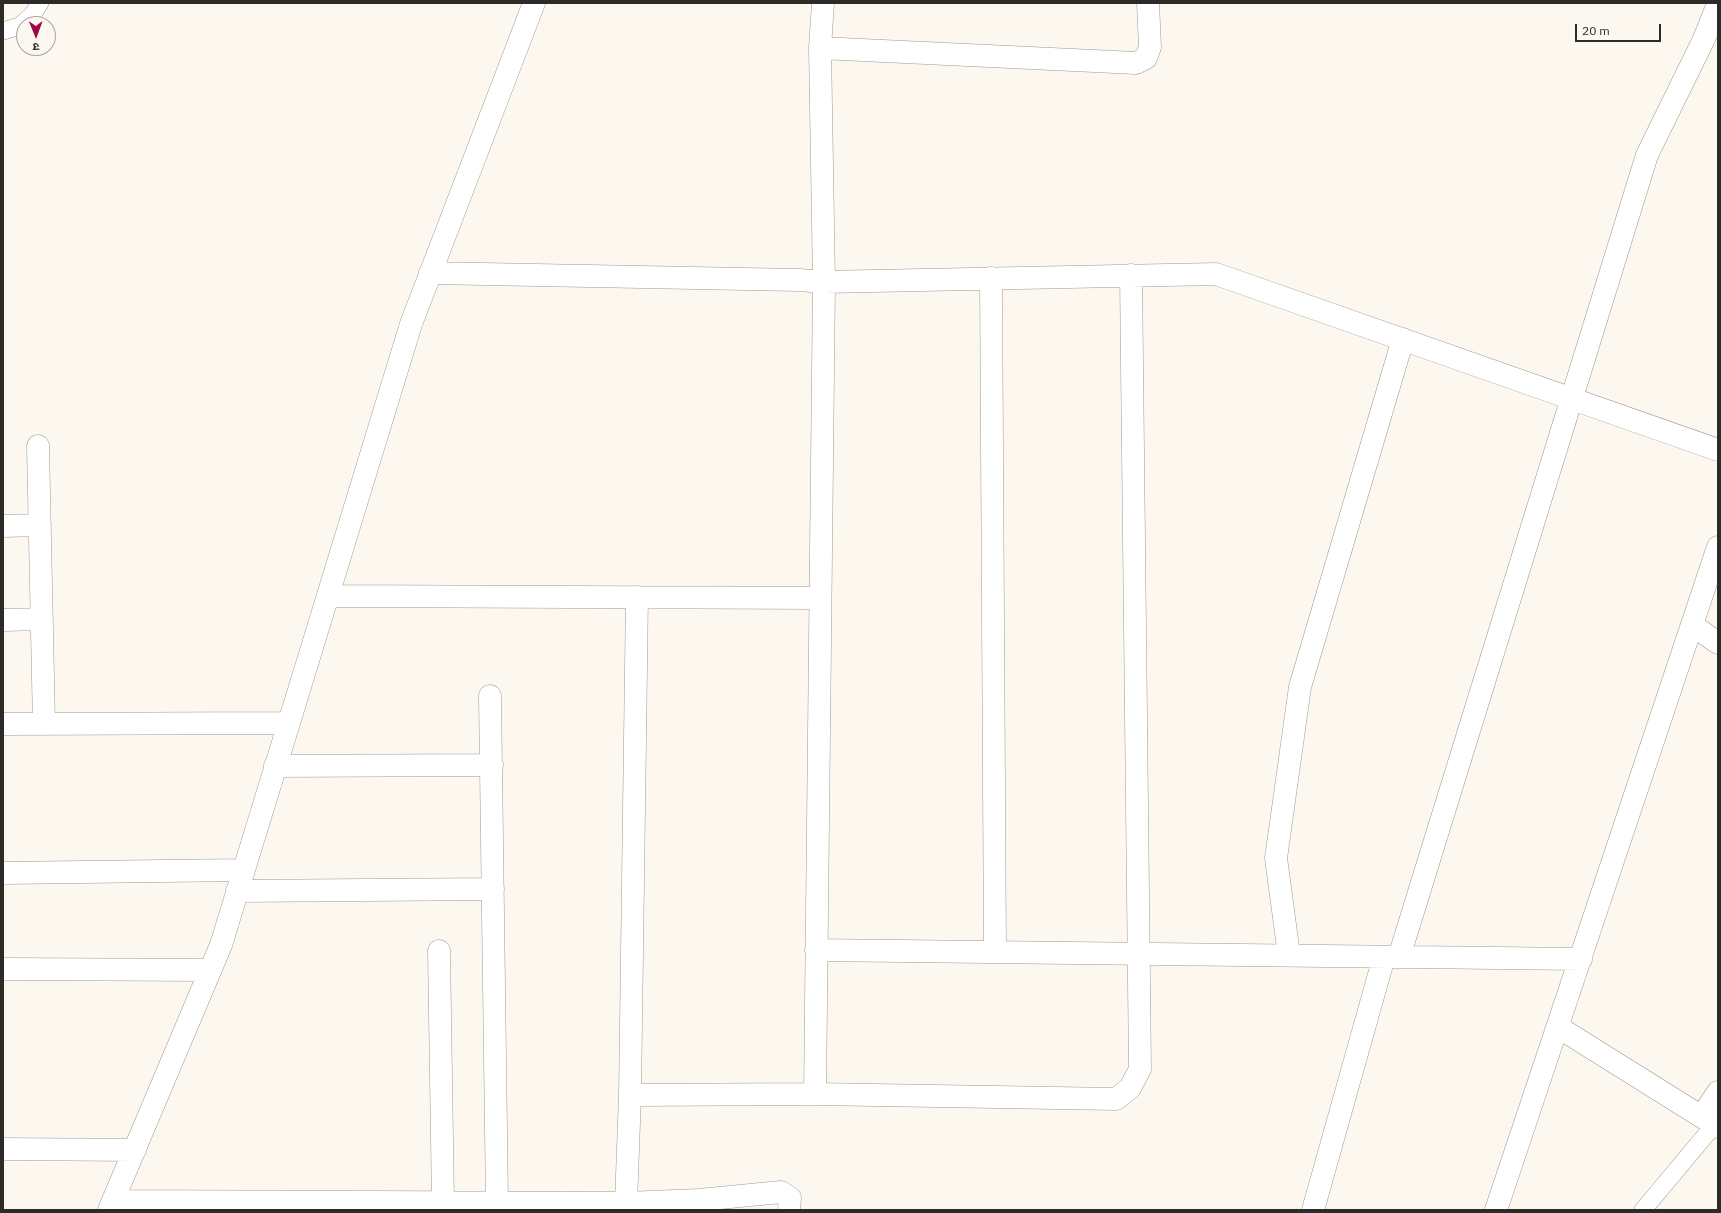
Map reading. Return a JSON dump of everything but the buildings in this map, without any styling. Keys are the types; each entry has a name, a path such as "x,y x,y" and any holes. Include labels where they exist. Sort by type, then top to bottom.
{"street":[{"path":"534,3 408,331 221,945 111,1206 341,1206 443,1203 626,1203 699,1205 781,1192 790,1198 789,1210"},
{"path":"815,1094 824,282 820,48 822,3"},
{"path":"820,48 1136,63 1146,58 1150,47 1148,3"},
{"path":"1313,1210 1392,957 1573,399 1647,156 1704,39 1718,4"},
{"path":"430,273 791,280 824,282 1216,274 1718,450"},
{"path":"630,1096 815,1094 1116,1099 1130,1088 1140,1069 1131,276"},
{"path":"991,278 995,952"},
{"path":"1289,955 1276,858 1300,687 1404,339"},
{"path":"38,446 44,724"},
{"path":"3,526 40,525"},
{"path":"1496,1210 1718,547"},
{"path":"328,596 820,598"},
{"path":"626,1203 630,1096 637,597"},
{"path":"3,620 42,619"},
{"path":"1692,625 1718,643"},
{"path":"490,696 497,1203"},
{"path":"3,724 289,723"},
{"path":"276,766 492,765"},
{"path":"3,873 243,870"},
{"path":"237,891 493,889"},
{"path":"816,950 1581,959"},
{"path":"439,951 443,1203"},
{"path":"3,969 210,970"},
{"path":"1558,1027 1712,1122 1718,1092"},
{"path":"3,1149 134,1150"}],"lane":[{"path":"3,31 20,26 33,14 40,3"},
{"path":"1643,1210 1712,1122"}]}
